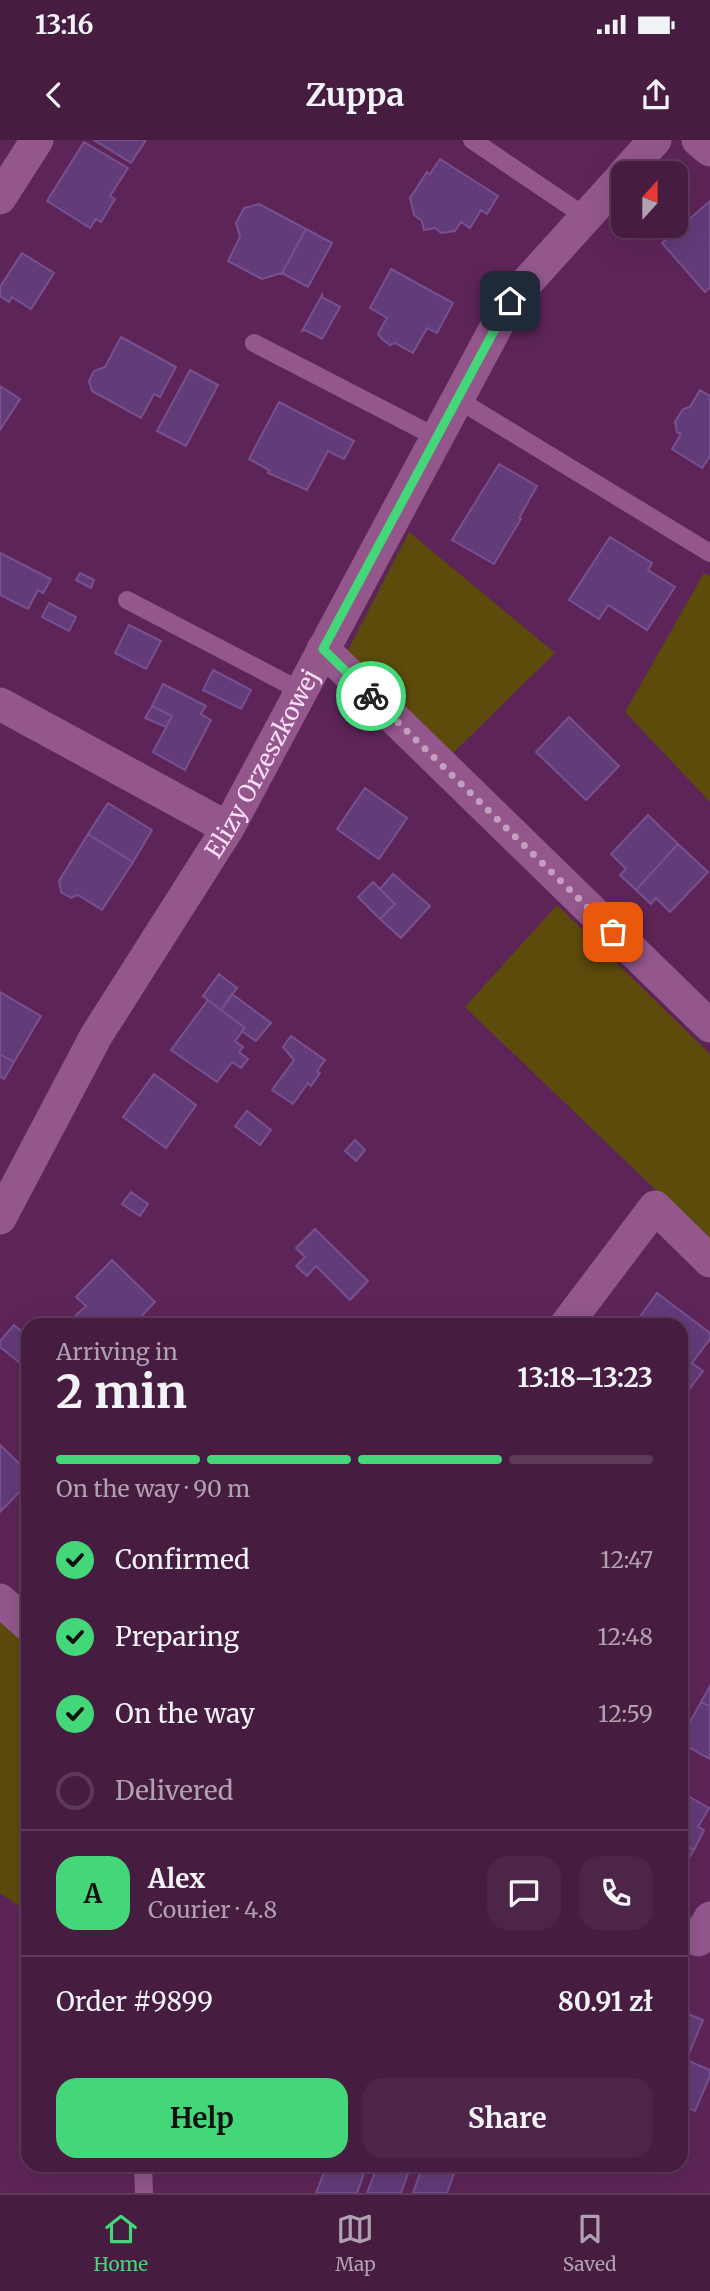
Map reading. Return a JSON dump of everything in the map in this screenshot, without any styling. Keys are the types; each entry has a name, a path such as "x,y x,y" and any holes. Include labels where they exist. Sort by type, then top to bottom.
{"street":[{"path":"0,198 37,140"},
{"name":"Elizy Orzeszkowej","path":"636,161 655,140"},
{"path":"698,140 710,150"},
{"name":"Elizy Orzeszkowej","path":"0,1218 96,1036 228,828 510,301 611,189"},
{"path":"323,649 710,1026"},
{"path":"0,704 228,828"},
{"path":"571,1318 654,1207 710,1261"},
{"path":"0,1600 21,1619"},
{"path":"688,1935 698,1940 710,1918"}],"lane":[{"path":"472,140 586,217"},
{"path":"254,343 436,437"},
{"path":"457,398 710,553"},
{"path":"127,600 301,691"},
{"path":"143,2172 144,2193"}],"shaded area":[{"path":"409,532 555,653 453,753 347,652"},
{"path":"704,573 710,576 710,802 625,712"},
{"path":"557,905 710,1054 710,1242 465,1007"},
{"path":"0,1618 21,1636 21,1907 0,1893"}],"building":[{"path":"94,140 146,140 131,163"},
{"path":"84,142 128,168 110,196 115,199 101,222 96,219 90,228 47,201"},
{"path":"440,159 498,196 487,214 481,210 470,228 461,222 455,231 441,233 435,228 424,230 422,221 414,215 410,198 427,172 430,174"},
{"path":"710,201 710,287 705,292 662,243 668,238 688,238 688,220"},
{"path":"259,204 306,229 282,273 262,279 228,261 240,237 236,223 244,208"},
{"path":"306,229 332,243 308,287 282,273"},
{"path":"22,253 54,273 31,309 12,297 9,302 0,296 0,287"},
{"path":"391,269 453,303 437,333 427,328 413,353 395,343 390,345 382,339 378,334 387,318 370,308"},
{"path":"322,295 340,307 322,339 302,331"},
{"path":"121,337 176,367 160,397 154,394 141,418 92,391 89,381 94,371 105,367"},
{"path":"190,370 218,385 186,446 157,431"},
{"path":"0,386 20,399 0,430"},
{"path":"700,390 710,396 710,456 702,468 672,449 681,434 677,432 675,422 683,409 690,407"},
{"path":"279,402 354,441 344,459 328,451 307,490 268,473 269,470 249,459"},
{"path":"499,464 537,486 494,564 452,540"},
{"path":"610,537 652,563 648,570 675,587 647,630 608,605 599,619 569,600"},
{"path":"0,553 51,579 43,593 38,590 28,609 0,595"},
{"path":"80,573 94,580 91,588 76,580"},
{"path":"49,603 76,617 69,631 42,617"},
{"path":"129,625 161,641 146,669 115,653"},
{"path":"213,670 251,690 241,709 203,690"},
{"path":"163,684 206,706 201,714 211,720 185,770 153,752 172,716 152,706"},
{"path":"152,706 172,716 166,727 145,718"},
{"path":"569,717 619,766 586,800 536,752"},
{"path":"365,788 407,818 379,859 337,829"},
{"path":"108,803 152,830 133,862 88,834"},
{"path":"648,815 678,844 636,890 620,875 626,869 611,854"},
{"path":"88,834 133,862 102,910 78,895 71,898 61,892 59,881"},
{"path":"678,844 708,872 670,912 656,898 651,904 636,890"},
{"path":"393,874 430,906 401,938 380,919 395,904 380,889"},
{"path":"373,882 395,904 380,919 358,897"},
{"path":"219,974 237,988 221,1010 203,996"},
{"path":"0,992 41,1016 14,1062 0,1054"},
{"path":"232,994 271,1023 256,1041 242,1031 245,1028 221,1010"},
{"path":"208,1000 245,1028 235,1041 243,1047 239,1052 248,1059 241,1068 232,1062 217,1082 171,1050"},
{"path":"291,1036 325,1060 311,1086 308,1083 293,1104 272,1090 294,1060 283,1047"},
{"path":"0,1054 14,1062 4,1079 0,1077"},
{"path":"154,1074 196,1105 166,1148 123,1117"},
{"path":"247,1111 271,1130 260,1145 235,1126"},
{"path":"355,1140 365,1150 356,1161 345,1151"},
{"path":"131,1192 148,1204 140,1216 122,1204"},
{"path":"315,1229 368,1281 350,1300 316,1266 307,1276 296,1266 305,1257 296,1248"},
{"path":"112,1260 155,1302 140,1318 79,1318 76,1315 86,1306 76,1297"},
{"path":"657,1293 710,1333 710,1339 692,1363 703,1371 688,1391 688,1318 639,1318"},
{"path":"14,1325 21,1331 21,1364 0,1347 0,1341"},
{"path":"0,1445 21,1465 21,1490 0,1512"},
{"path":"710,1686 710,1706 701,1702"},
{"path":"701,1702 710,1706 710,1759 688,1747 688,1725"},
{"path":"688,1796 709,1808 698,1827 704,1830 694,1850 688,1847"},
{"path":"688,1847 694,1850 688,1860"},
{"path":"688,2014 703,2020 688,2056"},
{"path":"688,2061 710,2070 695,2111 688,2108"},
{"path":"324,2172 364,2172 357,2193 316,2193"},
{"path":"375,2172 408,2172 401,2193 367,2193"},
{"path":"420,2172 454,2172 447,2193 413,2193"}],"way so far":[{"path":"371,696 613,932"}],"route":[{"path":"371,696 323,649 510,301"}]}
